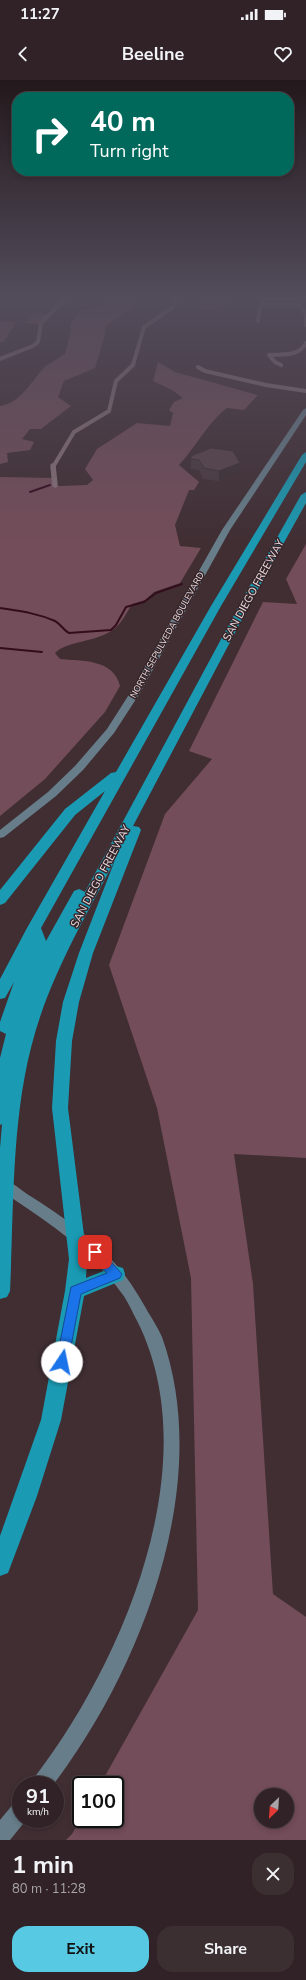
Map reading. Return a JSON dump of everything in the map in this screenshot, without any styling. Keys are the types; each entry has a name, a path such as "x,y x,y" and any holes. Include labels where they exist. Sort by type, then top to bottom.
{"highway":[{"name":"SAN DIEGO FREEWAY","path":"0,994 34,928 219,599 306,455"},
{"name":"SAN DIEGO FREEWAY","path":"0,1291 10,1139 20,1063 32,1015 52,966 232,629 306,495"},
{"path":"0,900 70,812 123,771"},
{"path":"0,1565 26,1496 51,1420 76,1291 78,1260 76,1236 60,1108 66,1033 71,1002 86,953 156,772"},
{"path":"0,1118 7,1063 18,1022 34,978 83,887 98,879"},
{"path":"0,1052 15,997 39,941 34,928"},
{"path":"76,1291 116,1274"}],"main road":[{"name":"NORTH SEPULVEDA BOULEVARD","path":"0,835 52,794 79,768 111,731 135,693 226,530 306,410"},
{"path":"0,1183 76,1236 116,1274 127,1287 150,1327 164,1373 172,1425 170,1469 165,1516 150,1578 125,1645 89,1716 48,1776"},
{"path":"0,1836 12,1821"}],"street":[{"path":"54,485 53,466 74,432 109,410 116,381 119,378"},
{"path":"236,378 266,385 306,391"}],"shaded area":[{"path":"35,378 71,378 64,381 58,397 71,406 41,429 30,429 22,439 34,442 30,450 7,453 8,462 0,464 0,406 8,404 26,390"},
{"path":"154,378 197,378 258,395 244,410 227,408 220,414 179,465 199,482 194,490 189,490 175,525 180,546 201,548 180,583 154,592 145,600 132,604 119,624 114,629 100,637 67,646 55,653 60,659 87,661 104,666 117,677 120,686 105,712 45,779 0,816 0,477 54,478 56,485 59,486 87,485 93,480 85,469 97,449 137,423 170,426 173,413 169,410 174,402 183,398 172,390 153,381"},
{"path":"306,544 306,1158 234,1154 253,1284 273,1594 306,1617 306,1840 66,1840 75,1828 124,1828 124,1776 105,1776 198,1610 191,1278 157,1108 109,965 165,814 212,759 189,751 263,602 297,604 286,579"}],"building":[{"path":"211,448 233,451 240,463 219,471 204,468 199,460 191,459 191,456"}],"waterway":[{"path":"30,492 50,485"},
{"path":"0,608 48,618 57,622 69,633 111,630 116,625 126,607 144,602 156,593 182,584"},
{"path":"0,648 42,652"}],"route":[{"path":"62,1362 76,1291 116,1274 95,1252"}]}
